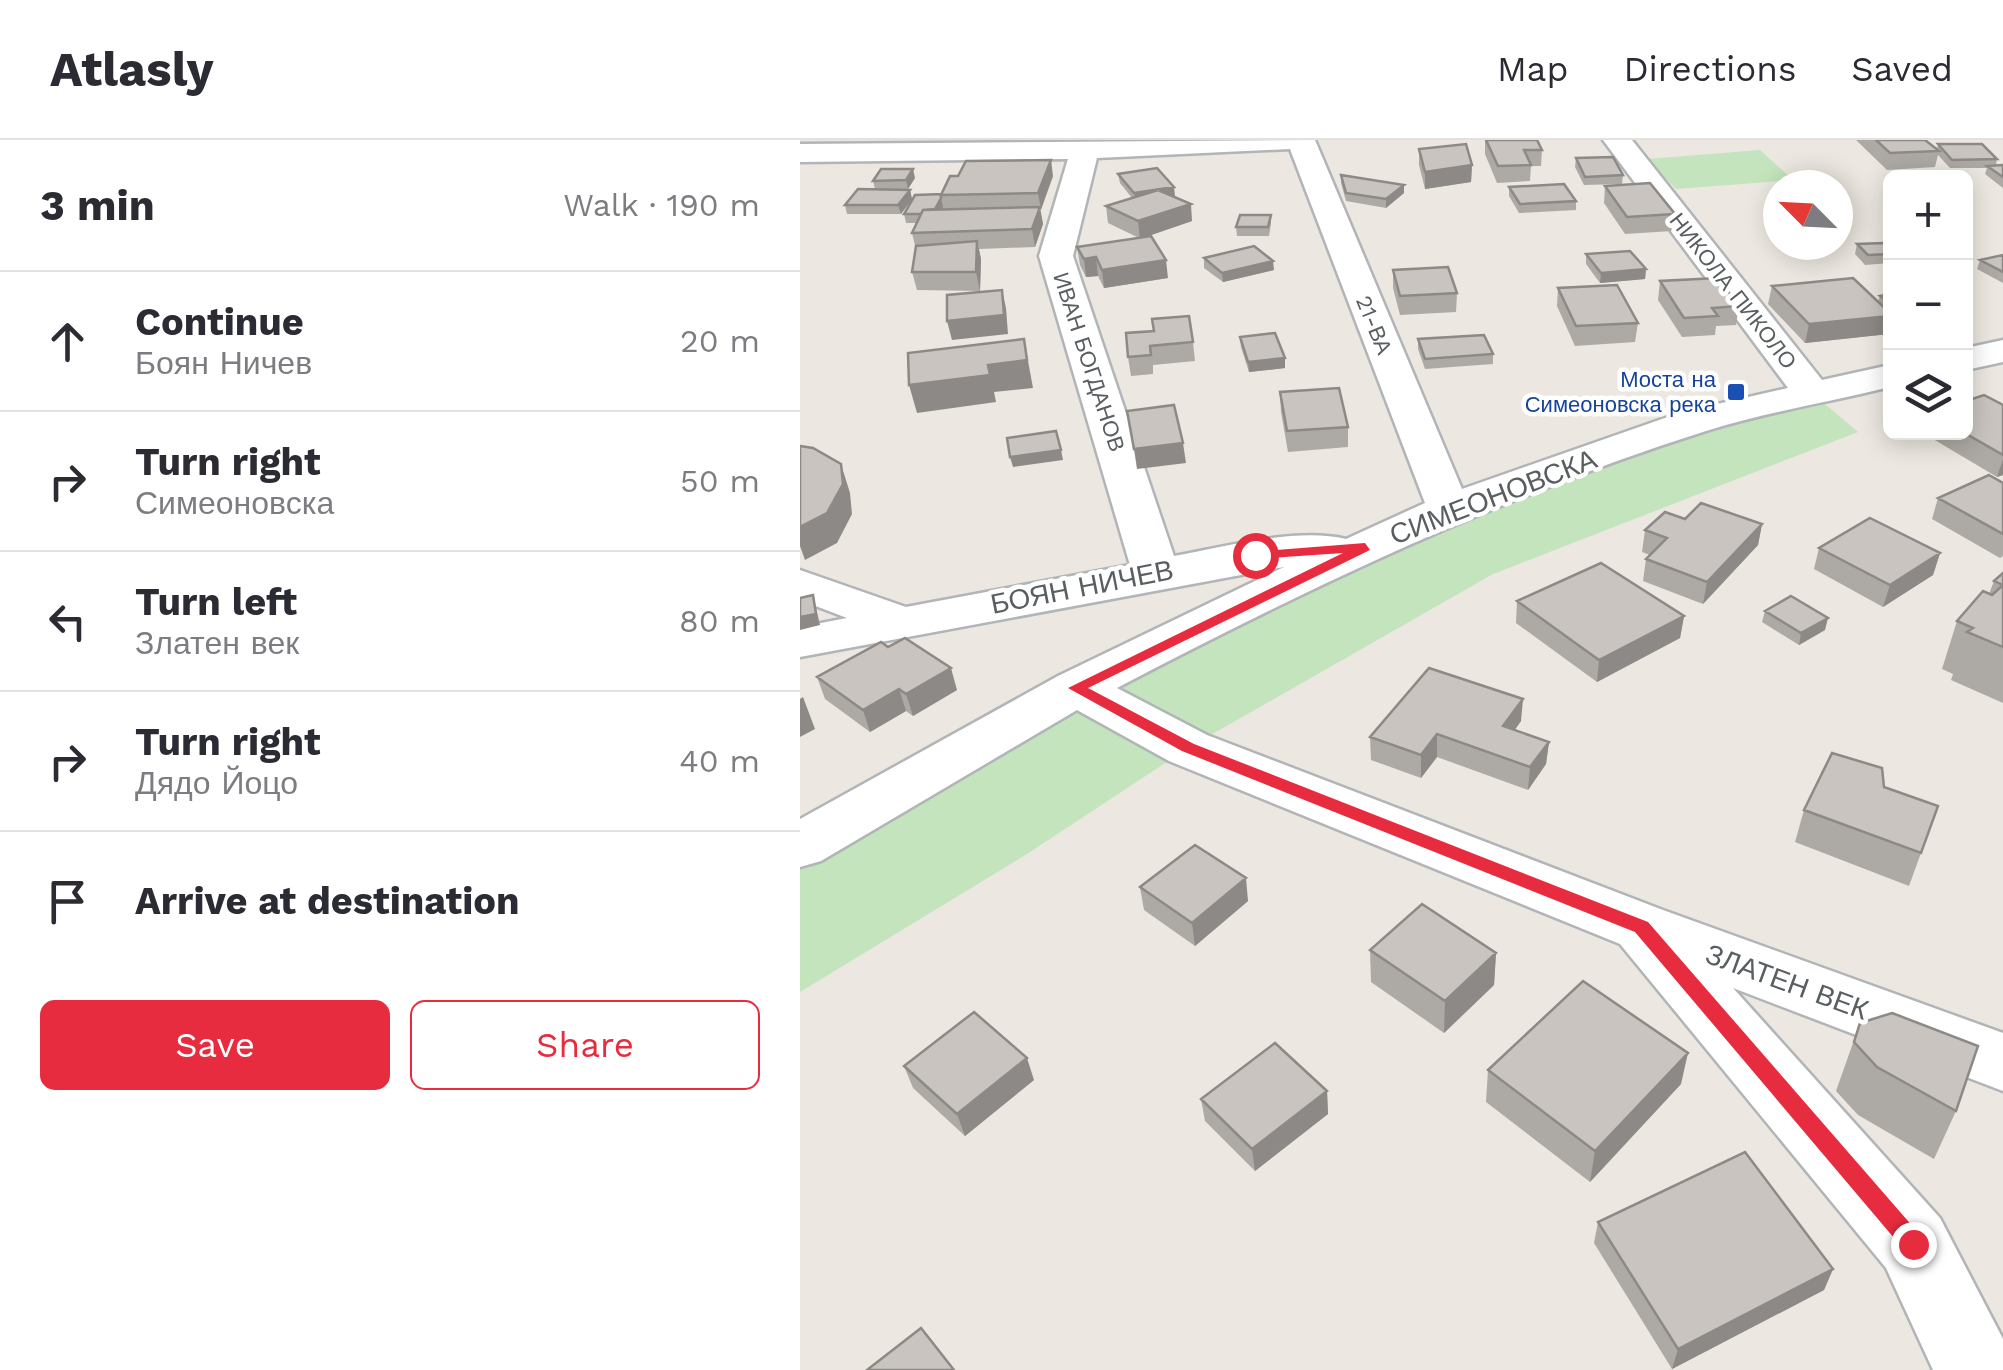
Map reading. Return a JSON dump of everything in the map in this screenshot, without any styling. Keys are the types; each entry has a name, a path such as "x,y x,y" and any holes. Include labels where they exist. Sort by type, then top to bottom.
{"street":[{"path":"800,153 1085,150 1299,140"},
{"name":"21-ВА","path":"1299,140 1436,482 1450,508"},
{"name":"НИКОЛА ПИКОЛО","path":"1617,140 1813,394"},
{"name":"ИВАН БОГДАНОВ","path":"1085,150 1056,256 1156,572"},
{"path":"1973,357 2003,350"},
{"name":"СИМЕОНОВСКА","path":"800,846 1076,688 1450,508 1696,420 1883,378"},
{"name":"БОЯН НИЧЕВ","path":"800,642 1255,555 1365,547"},
{"path":"800,584 904,622"},
{"name":"ЗЛАТЕН ВЕК","path":"1076,688 1188,748 1642,927 2003,1062"},
{"path":"1642,927 1913,1244 1975,1370"}],"green space":[{"path":"1760,150 1782,170 1763,170 1763,182 1676,189 1647,159"},
{"path":"1813,394 1858,432 1493,574 1188,748 1027,854 800,992 800,846 1450,508"}],"building":[{"path":"1486,140 1537,140 1542,150 1524,150 1531,165 1498,166"},
{"path":"1876,140 1925,140 1939,151 1890,153"},
{"path":"1466,144 1472,165 1425,172 1419,149"},
{"path":"1938,144 1982,144 1997,159 1952,160"},
{"path":"1613,157 1623,175 1585,177 1576,158"},
{"path":"1051,160 1038,193 941,195 950,176 958,176 966,161"},
{"path":"2003,165 2003,177 1987,166"},
{"path":"1157,168 1174,187 1134,193 1118,174"},
{"path":"881,169 913,169 906,180 873,181"},
{"path":"1341,175 1404,185 1386,199 1346,193"},
{"path":"1650,183 1675,214 1627,217 1605,186"},
{"path":"1564,184 1576,201 1520,204 1509,187"},
{"path":"858,189 910,190 898,205 845,205"},
{"path":"1158,190 1191,204 1138,221 1106,206"},
{"path":"943,194 935,209 904,214 915,195"},
{"path":"1040,207 1032,229 912,233 923,210"},
{"path":"1240,215 1271,215 1268,227 1236,227"},
{"path":"1151,236 1166,260 1102,270 1096,257 1084,259 1077,247"},
{"path":"977,241 976,272 912,272 916,246"},
{"path":"1883,243 1883,254 1868,255 1857,244"},
{"path":"1254,246 1273,261 1222,273 1204,258"},
{"path":"1630,251 1646,269 1601,273 1586,254"},
{"path":"2003,255 2003,272 1980,260"},
{"path":"1448,267 1457,293 1400,296 1393,270"},
{"path":"1718,278 1739,306 1712,308 1718,316 1684,318 1660,281"},
{"path":"1853,278 1883,306 1883,317 1809,324 1772,286"},
{"path":"1617,285 1638,323 1576,326 1558,288"},
{"path":"1002,290 1004,315 947,321 947,295"},
{"path":"1189,316 1193,342 1150,346 1151,355 1128,357 1126,333 1154,331 1152,319"},
{"path":"1275,333 1285,358 1248,362 1240,337"},
{"path":"1484,335 1493,354 1425,359 1418,339"},
{"path":"1024,339 1027,360 988,365 990,375 909,385 908,353"},
{"path":"1339,388 1348,427 1287,431 1280,392"},
{"path":"1984,395 2003,405 2003,455 1973,438 1973,399"},
{"path":"1174,405 1183,443 1134,449 1127,411"},
{"path":"1056,431 1061,450 1010,457 1007,438"},
{"path":"800,446 813,448 841,464 843,484 827,513 800,527"},
{"path":"1989,475 2003,483 2003,534 1938,498"},
{"path":"1701,503 1762,524 1707,582 1646,559 1667,538 1645,530 1665,512 1685,519"},
{"path":"1870,518 1940,553 1890,585 1819,548"},
{"path":"1601,563 1684,616 1599,660 1517,601"},
{"path":"2003,585 2003,647 1967,632 1973,628 1957,621 1983,591 1992,595"},
{"path":"813,595 816,614 800,617 800,598"},
{"path":"1791,596 1828,618 1801,633 1765,611"},
{"path":"905,638 951,668 906,694 899,689 863,710 817,677 881,642 888,647"},
{"path":"1429,668 1523,699 1503,726 1549,742 1530,767 1437,734 1421,755 1370,737"},
{"path":"1832,753 1882,768 1884,787 1938,806 1921,853 1804,810"},
{"path":"1195,845 1246,878 1192,923 1140,887"},
{"path":"1422,904 1496,953 1445,1001 1370,950"},
{"path":"1583,981 1688,1053 1595,1151 1488,1070"},
{"path":"974,1012 1027,1058 957,1114 904,1066"},
{"path":"1892,1013 1978,1046 1956,1111 1877,1067 1854,1042 1860,1023"},
{"path":"1275,1043 1327,1091 1252,1149 1201,1099"},
{"path":"1745,1152 1833,1269 1678,1349 1598,1222"},
{"path":"921,1328 954,1370 867,1370"}],"place":[{"name":"Моста на Симеоновска река","path":"1736,392"}],"route":[{"path":"1255,555 1365,547 1243,603 1076,688 1188,748 1642,927 1913,1244"}]}
